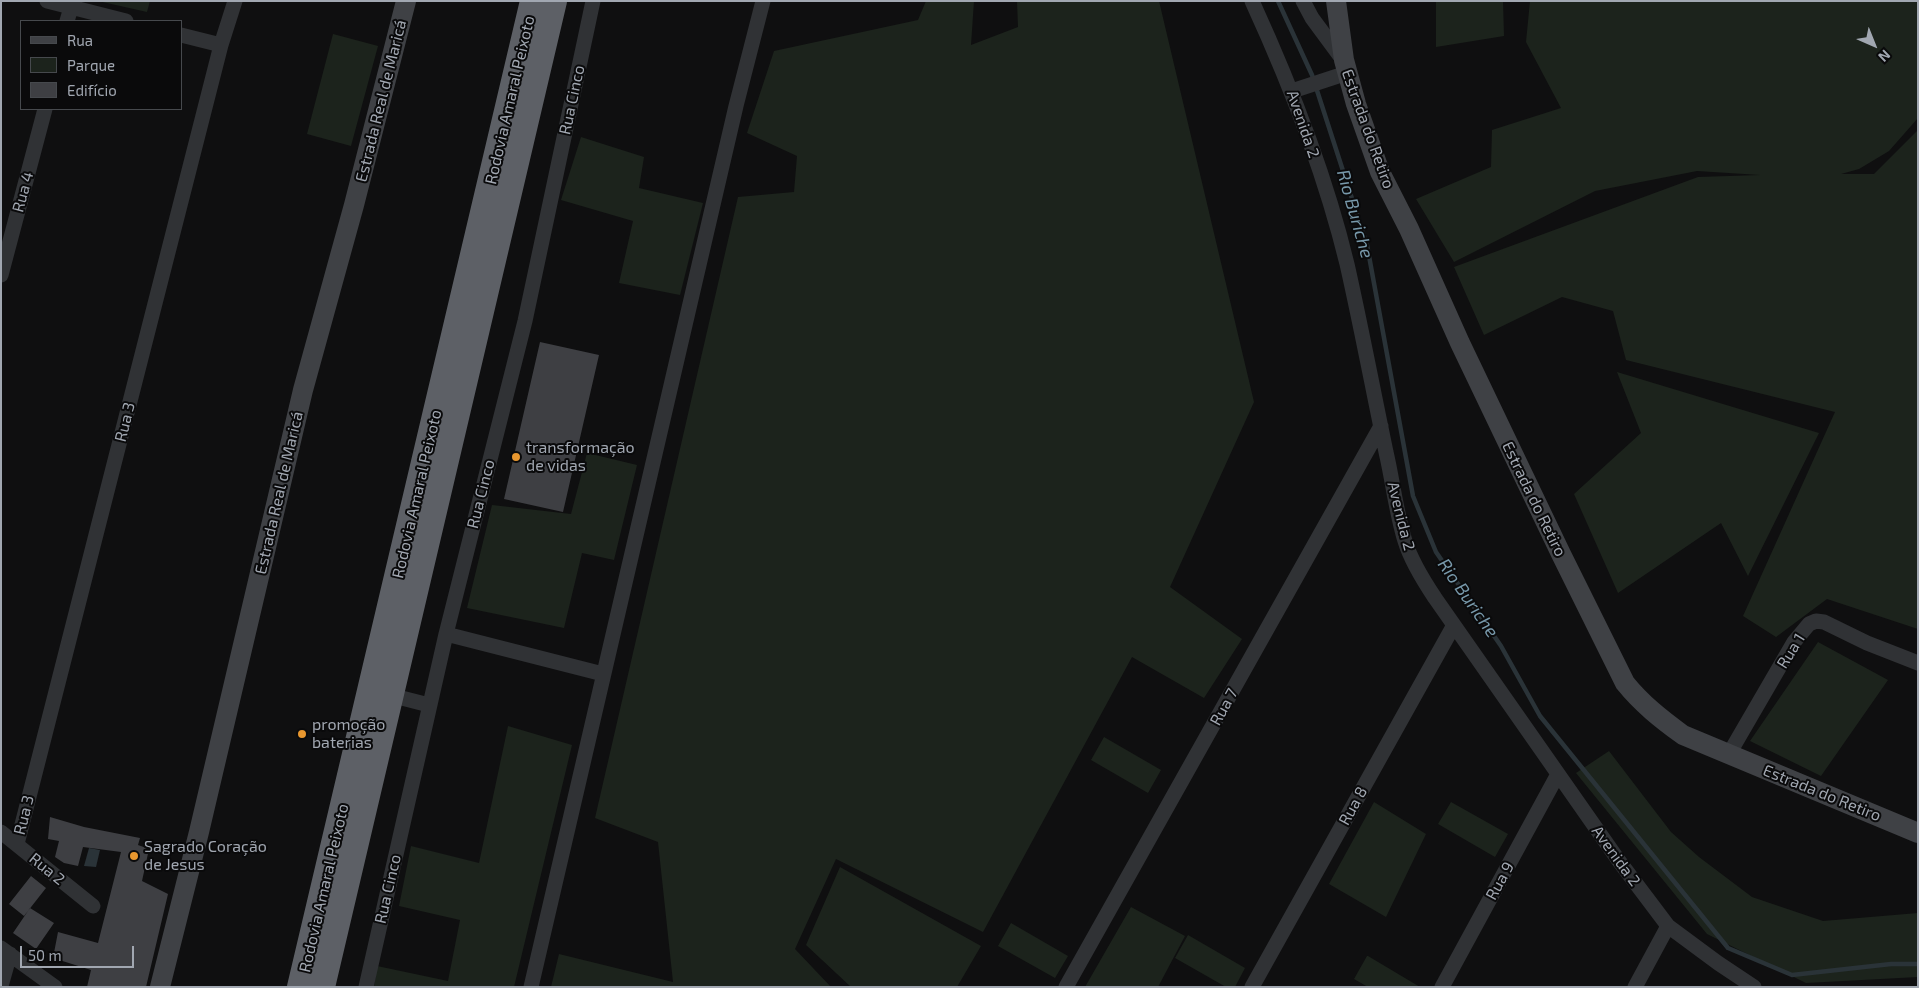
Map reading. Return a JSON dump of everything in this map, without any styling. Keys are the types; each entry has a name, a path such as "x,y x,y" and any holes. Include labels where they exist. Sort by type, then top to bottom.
{"highway":[{"name":"Rodovia Amaral Peixoto","path":"300,987 533,1"},
{"name":"Rodovia Amaral Peixoto","path":"322,987 554,1"}],"street":[{"path":"47,1 70,10 121,20"},
{"name":"Rua 3","path":"17,844 234,1"},
{"name":"Estrada Real de Maricá","path":"160,987 199,832 303,390 354,205 406,1"},
{"name":"Rua Cinco","path":"366,987 429,705 525,321 593,1"},
{"path":"531,987 736,106 764,1"},
{"name":"Avenida 2","path":"1252,1 1299,89 1346,261 1405,542 1419,573 1618,860 1668,926 1754,987"},
{"path":"1299,89 1325,80 1346,67 1312,18 1303,1"},
{"name":"Estrada do Retiro","path":"1336,1 1346,67 1380,172 1409,229 1460,342 1544,518 1626,682 1638,698 1656,716 1683,735 1918,833"},
{"path":"182,35 222,45"},
{"name":"Rua 4","path":"1,275 45,110"},
{"name":"Rua 7","path":"1066,987 1381,426"},
{"name":"Rua 1","path":"1729,754 1794,642 1809,624 1816,621 1824,622 1867,643 1918,663"},
{"name":"Rua 8","path":"1252,987 1454,625"},
{"path":"446,634 603,674"},
{"path":"390,695 429,705"},
{"name":"Rua 9","path":"1442,987 1558,774"},
{"name":"Rua 2","path":"1,832 93,906"},
{"path":"1635,987 1668,926"},
{"path":"1,986 5,951 55,987"}],"green space":[{"path":"98,1 150,1 147,12"},
{"path":"926,1 974,1 971,45 1018,27 1017,1 1159,1 1254,402 1170,587 1242,639 1204,698 1132,657 983,932 836,859 795,949 831,987 551,987 559,954 673,982 658,842 595,818 738,197 794,192 797,156 747,133 774,51 918,20"},
{"path":"1436,1 1503,1 1504,36 1436,47"},
{"path":"1530,1 1918,1 1918,118 1889,151 1859,169 1841,174 1874,174 1918,130 1918,629 1827,599 1776,637 1743,616 1835,412 1626,360 1613,311 1562,297 1484,335 1454,267 1698,177 1760,175 1697,171 1595,191 1454,262 1416,199 1491,167 1492,130 1561,108 1526,42"},
{"path":"333,34 378,46 351,146 307,134"},
{"path":"581,137 644,157 639,188 703,203 680,295 619,283 633,221 561,200"},
{"path":"1617,372 1819,433 1748,576 1721,523 1618,593 1574,494 1641,433"},
{"path":"587,453 637,465 614,560 582,553 564,628 467,608 492,505 571,514"},
{"path":"1818,642 1888,680 1821,776 1750,741"},
{"path":"508,726 572,745 514,987 374,987 377,966 448,981 460,920 399,906 411,846 479,863"},
{"path":"1104,737 1161,770 1148,793 1091,760"},
{"path":"1609,751 1671,832 1699,857 1752,897 1823,921 1918,913 1918,977 1806,983 1707,934 1576,773"},
{"path":"1374,802 1426,834 1386,917 1329,884"},
{"path":"1451,802 1508,834 1495,857 1438,824"},
{"path":"840,867 981,946 957,987 851,987 806,945"},
{"path":"1131,907 1185,936 1158,987 1085,987"},
{"path":"1011,923 1068,956 1055,978 998,946"},
{"path":"1188,935 1245,968 1235,987 1226,987 1175,958"},
{"path":"1367,956 1420,987 1368,987 1354,979"}],"shaded area":[{"path":"89,848 100,850 96,867 84,866"}],"building":[{"path":"540,342 599,355 563,512 504,499"},
{"path":"50,817 84,827 140,838 138,845 149,849 142,881 168,894 146,987 87,987 91,970 53,958 58,932 98,943 121,852 83,847 78,866 64,863 55,857 59,841 48,839"},
{"path":"31,876 46,888 24,916 9,904"},
{"path":"30,908 54,923 36,949 13,933"}],"waterway":[{"name":"Rio Buriche","path":"1278,1 1312,75 1367,245 1413,496 1436,552 1501,646 1540,716 1728,948 1792,975 1891,964 1918,964"}],"place":[{"name":"transformação de vidas","path":"516,457"},
{"name":"promoção baterias","path":"302,734"},
{"name":"Sagrado Coração de Jesus","path":"134,856"}]}
